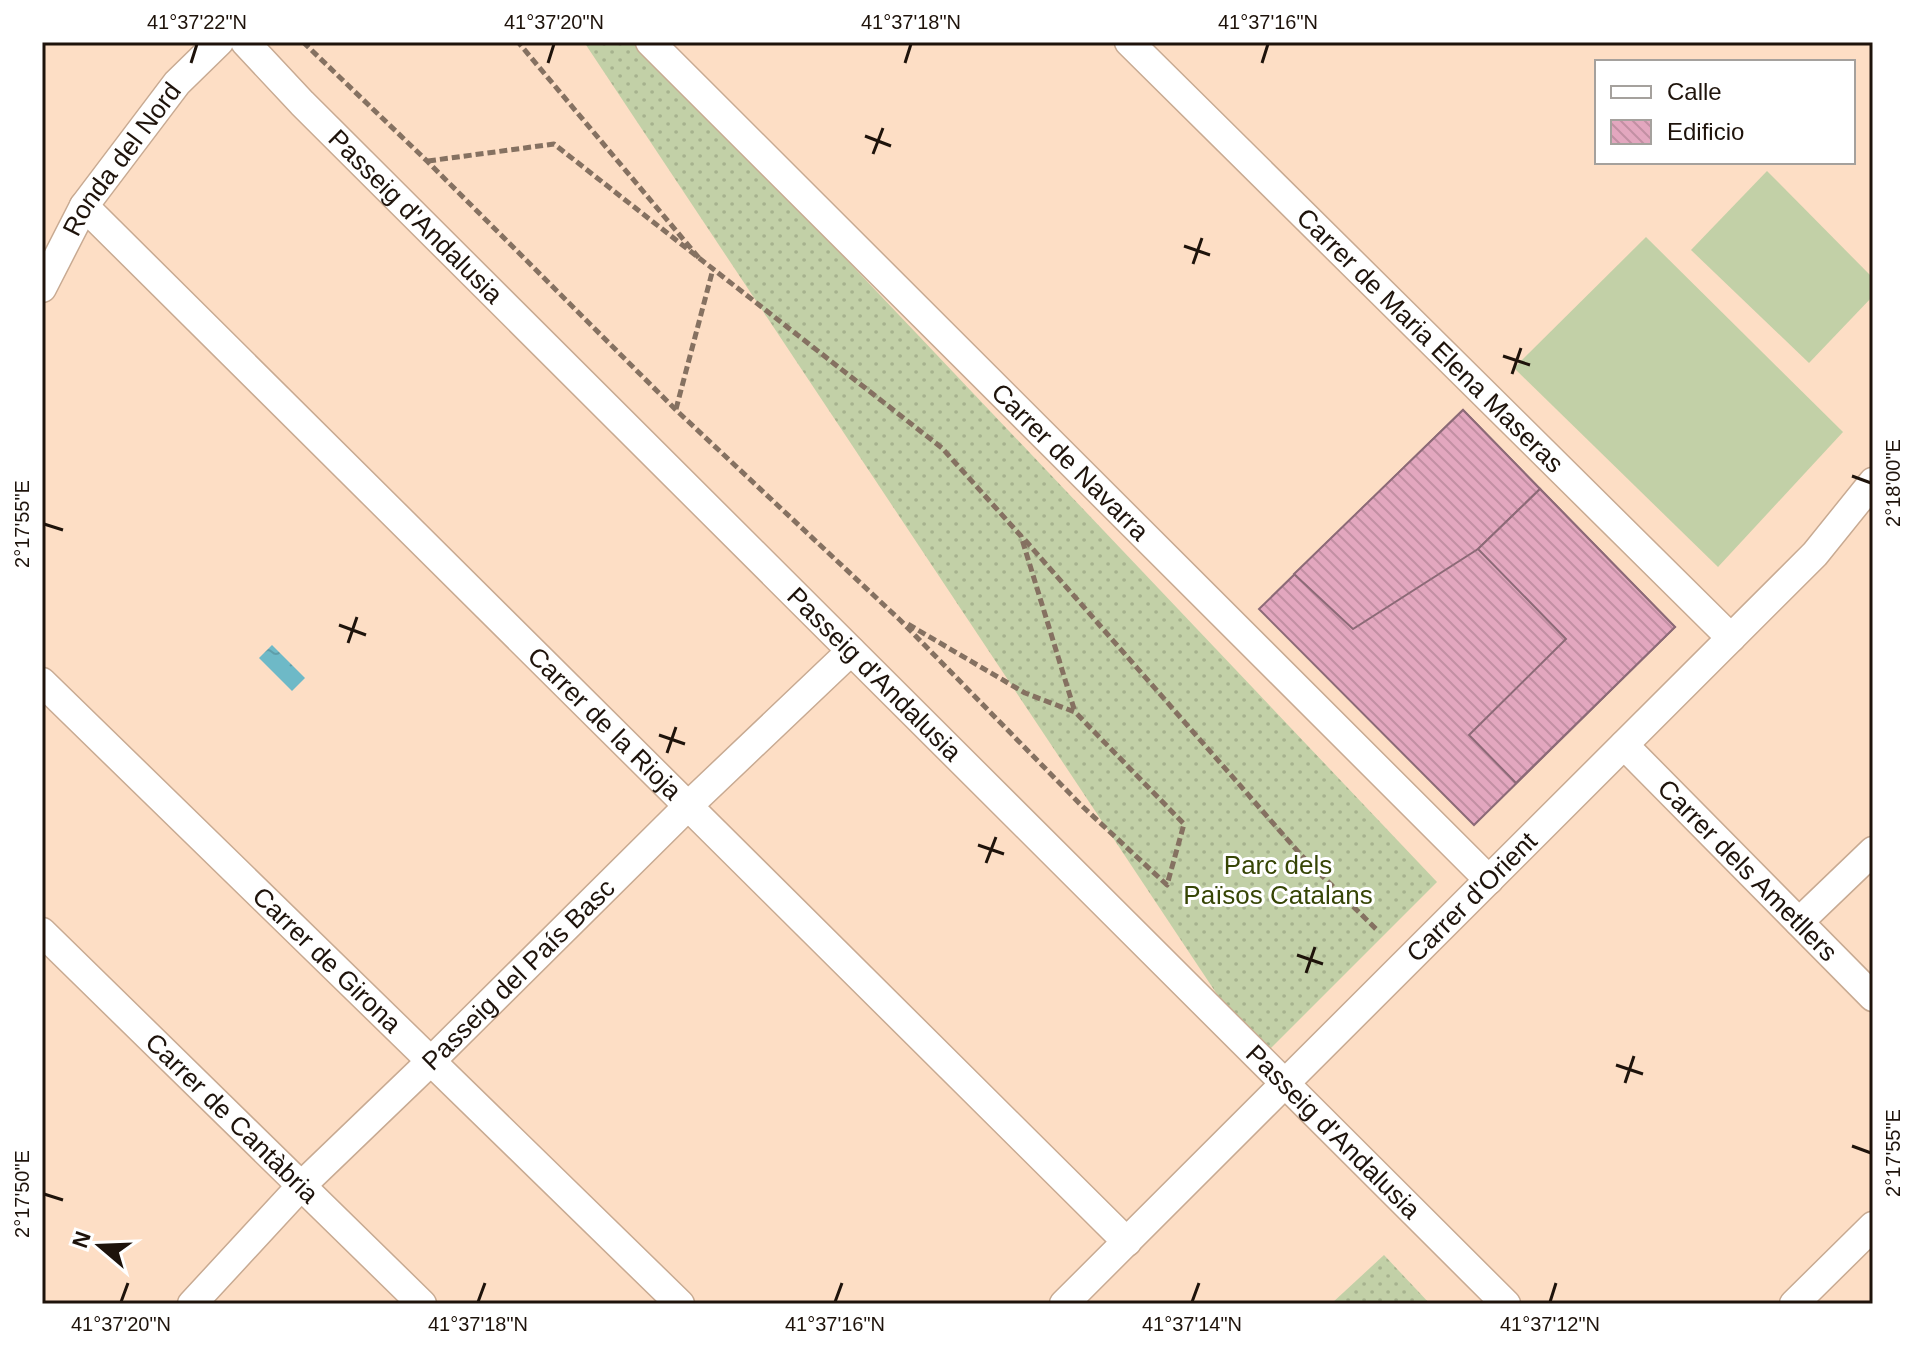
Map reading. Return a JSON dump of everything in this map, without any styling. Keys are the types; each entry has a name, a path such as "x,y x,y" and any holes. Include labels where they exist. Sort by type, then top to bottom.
{"street":[{"name":"Ronda del Nord","path":"42,288 84,206 177,83 219,42"},
{"name":"Passeig d'Andalusia","path":"245,42 302,103 1506,1304"},
{"name":"Carrer de Navarra","path":"650,42 1489,880"},
{"name":"Carrer de Maria Elena Maseras","path":"1129,42 1731,638"},
{"name":"Carrer de la Rioja","path":"84,206 1127,1242"},
{"name":"Carrer d'Orient","path":"1064,1304 1815,554 1873,482"},
{"name":"Passeig del País Basc","path":"192,1304 301,1186 688,806 851,651"},
{"name":"Carrer de Girona","path":"42,682 680,1304"},
{"name":"Carrer dels Ametllers","path":"1624,745 1873,997"},
{"path":"1799,922 1873,851"},
{"name":"Carrer de Cantàbria","path":"42,932 422,1304"},
{"path":"1794,1304 1873,1226"}],"path":[{"path":"303,42 676,410 900,620 1081,805 1167,885 1184,824 1075,712 1025,693 900,620"},
{"path":"518,42 699,258"},
{"path":"427,161 554,144 942,448 1301,855 1376,929"},
{"path":"676,410 713,269"},
{"path":"1021,536 1075,712"}],"green space":[{"name":"Parc dels Països Catalans","path":"584,42 640,42 1437,882 1260,1059"},
{"path":"1767,171 1873,278 1873,296 1809,363 1691,250"},
{"path":"1646,237 1843,432 1718,567 1514,368"},
{"path":"1384,1255 1430,1304 1331,1304"}],"water":[{"path":"272,645 305,678 292,691 259,658"}],"building":[{"path":"1463,410 1675,627 1474,825 1259,609"},
{"path":"1463,410 1540,489 1478,549 1353,629 1294,574"},
{"path":"1540,489 1675,627 1516,783 1469,735 1566,639 1478,549"}]}
